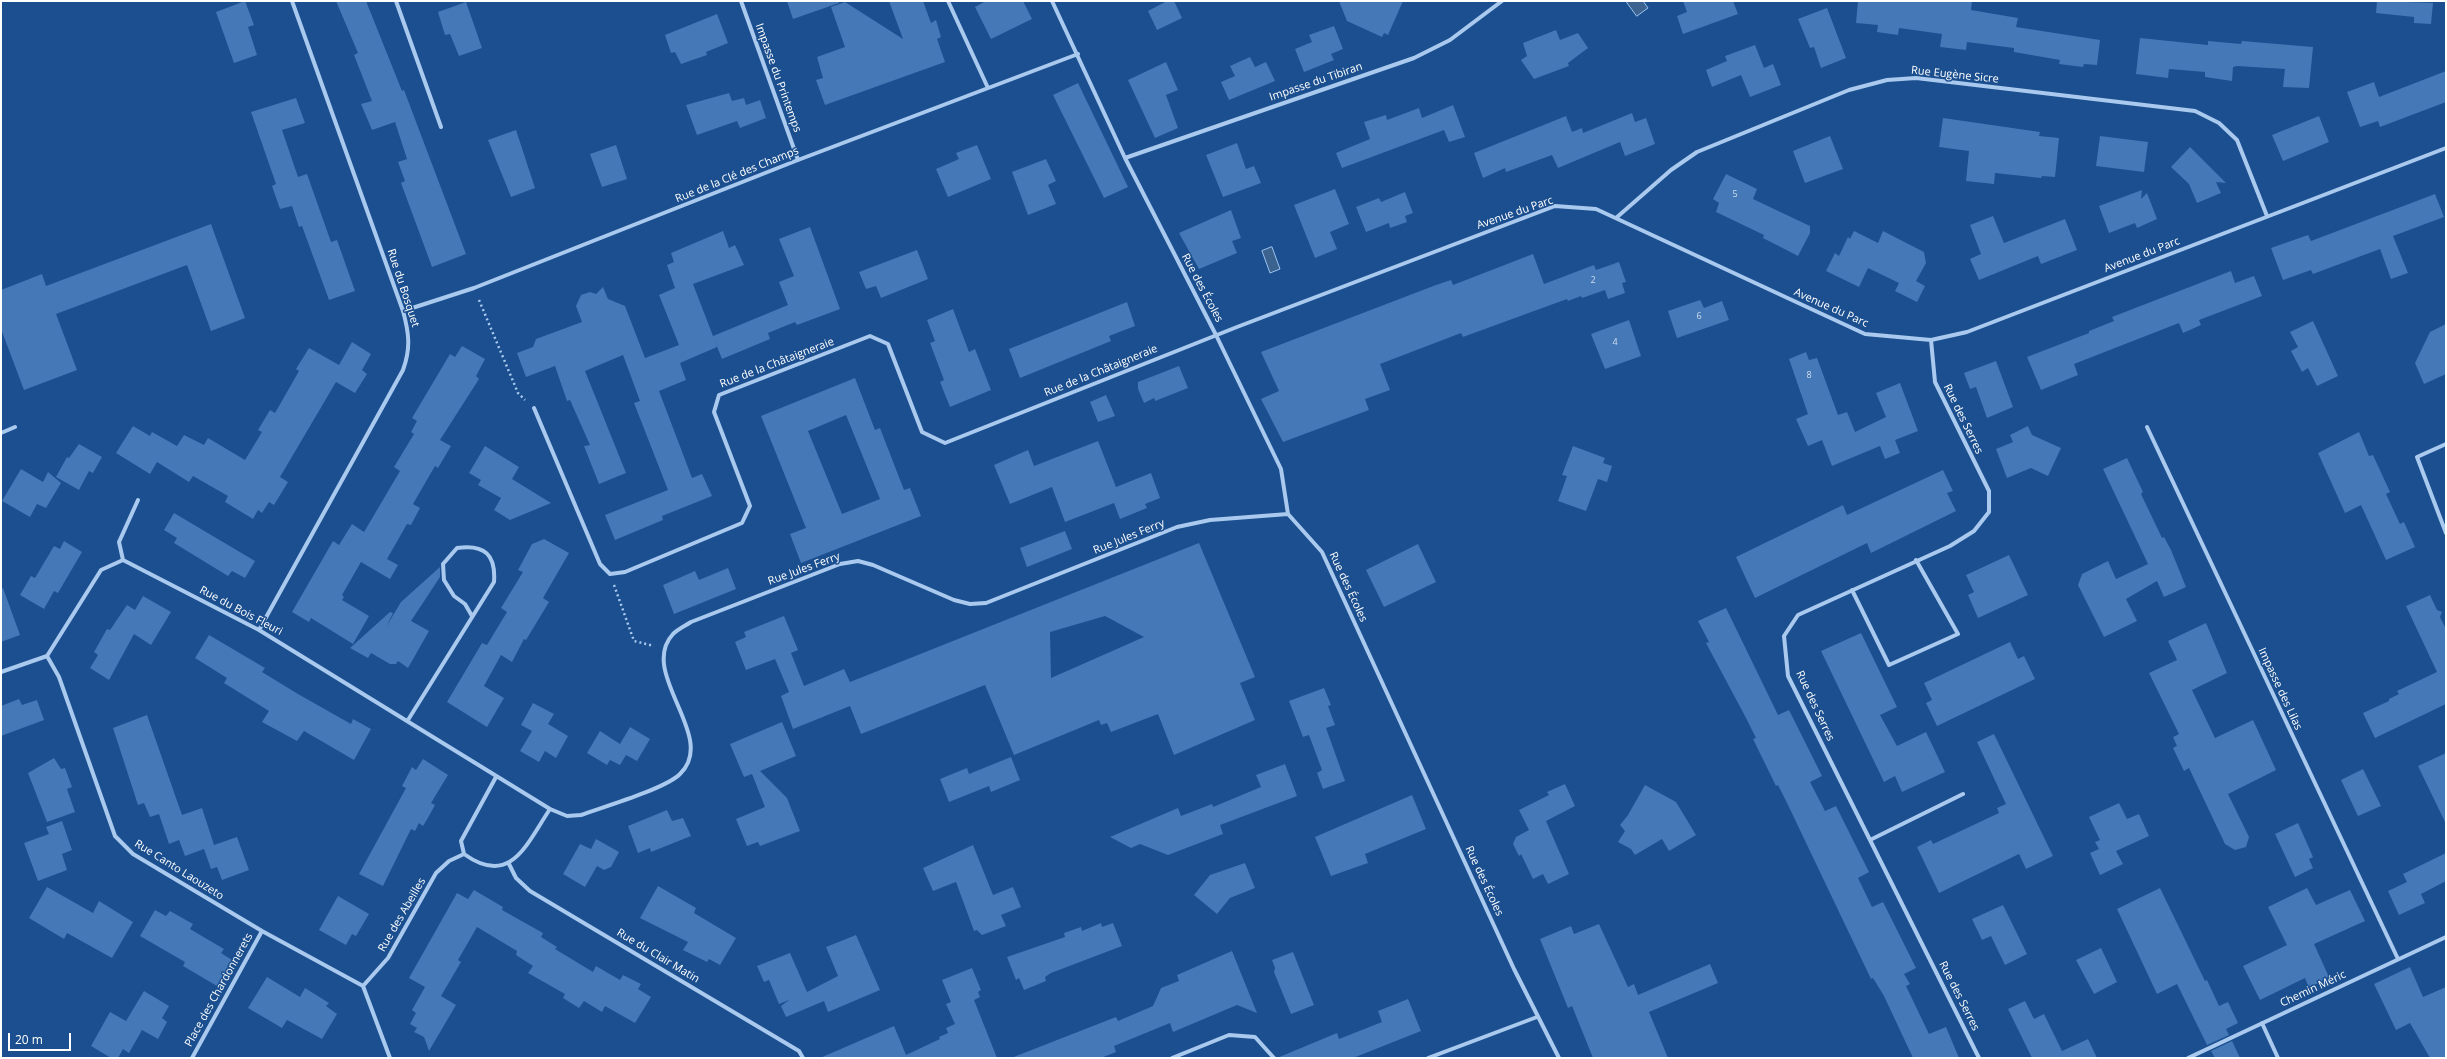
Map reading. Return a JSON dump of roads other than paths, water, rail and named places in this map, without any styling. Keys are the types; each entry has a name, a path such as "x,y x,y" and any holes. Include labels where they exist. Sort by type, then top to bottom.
{"street":[{"name":"Rue du Bosquet","path":"260,630 404,370 409,355 410,337 403,311 292,1"},
{"path":"396,1 441,127"},
{"name":"Impasse du Printemps","path":"741,1 798,160"},
{"path":"948,1 988,88"},
{"name":"Rue des Écoles","path":"1052,1 1078,54 1125,158 1216,336 1281,469 1288,514 1322,552 1537,1017 1559,1058"},
{"name":"Impasse du Tibiran","path":"1125,158 1414,58 1450,40 1502,1"},
{"name":"Rue de la Clé des Champs","path":"403,311 474,288 798,160 1078,54"},
{"name":"Rue Eugène Sicre","path":"1616,218 1671,170 1697,152 1849,90 1887,80 1916,78 2195,111 2219,123 2237,140 2267,216"},
{"name":"Avenue du Parc","path":"1216,336 1555,206 1596,209 1865,334 1931,340 1967,332 2446,148"},
{"name":"Rue de la Châtaigneraie","path":"534,408 600,564 610,574 625,572 742,523 750,506 714,412 719,395 870,336 888,344 922,432 945,443 1216,336"},
{"name":"Rue des Serres","path":"1931,340 1935,382 1989,491 1989,512 1974,531 1950,546 1916,560 1798,615 1784,636 1788,676 1979,1058"},
{"path":"1,433 15,428"},
{"name":"Impasse des Lilas","path":"2146,428 2398,959"},
{"path":"2446,444 2417,457 2446,533"},
{"path":"1,672 48,656 101,570 123,560 119,542 138,500"},
{"name":"Rue Jules Ferry","path":"550,809 566,816 581,815 665,784 681,774 690,755 690,739 664,664 664,648 673,634 691,622 840,564 858,561 873,564 954,600 970,604 986,604 1177,527 1210,520 1288,514"},
{"path":"408,720 494,582 495,566 488,554 472,546 457,548 443,564 444,580 454,596 465,604 472,616"},
{"name":"Rue du Bois Fleuri","path":"123,560 260,630 550,809"},
{"path":"1852,590 1889,665 1958,634 1916,560"},
{"name":"Rue Canto Laouzeto","path":"48,656 59,677 115,836 133,854 262,931 363,986"},
{"path":"496,777 461,841 464,854 478,864 498,867 509,864 520,854 550,809"},
{"path":"1870,840 1963,794"},
{"name":"Rue des Abeilles","path":"363,986 388,958 436,873 449,861 464,854"},
{"name":"Rue du Clair Matin","path":"509,864 516,878 530,890 799,1051 803,1058"},
{"name":"Place des Chardonnerets","path":"192,1058 262,931"},
{"name":"Chemin Méric","path":"2188,1058 2446,937"},
{"path":"363,986 390,1058"},
{"path":"1428,1058 1537,1017"},
{"path":"2262,1023 2278,1058"},
{"path":"1172,1058 1229,1035 1255,1037 1274,1058"}],"water":[{"path":"1626,1 1643,1 1648,8 1637,16"},
{"path":"1272,247 1280,269 1270,273 1262,251"}]}
